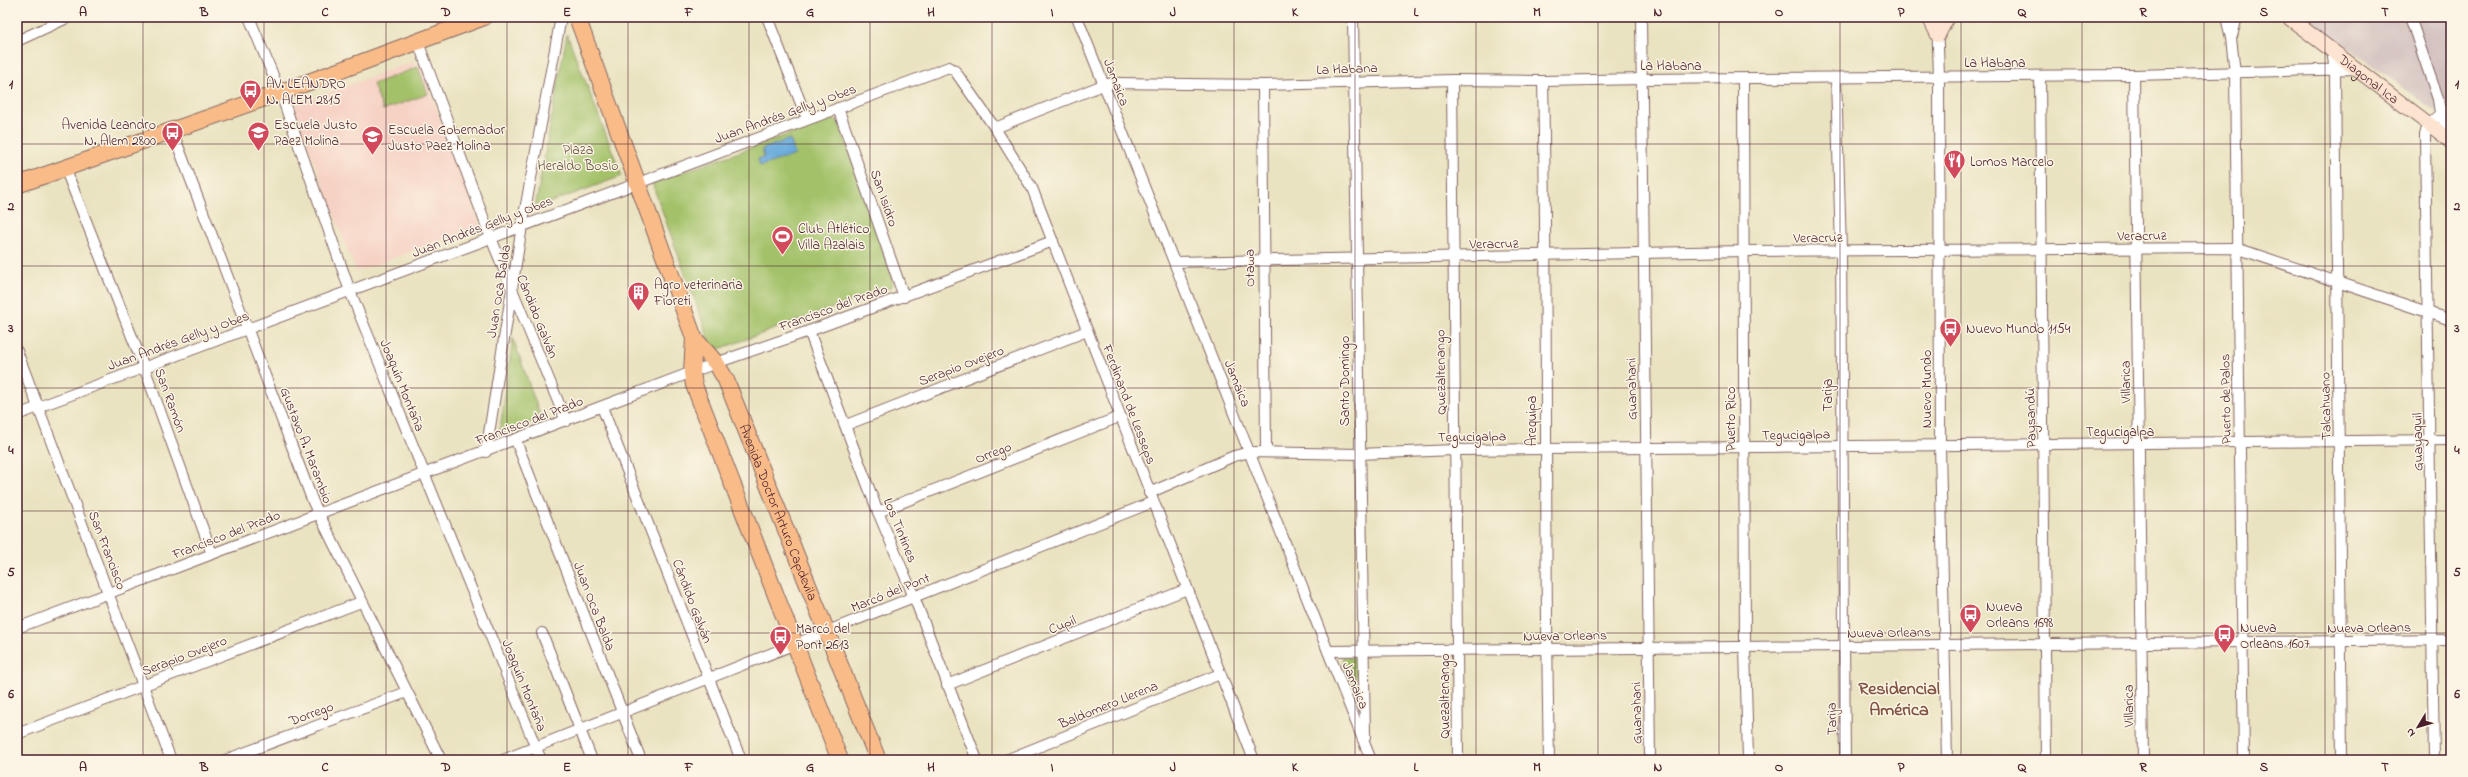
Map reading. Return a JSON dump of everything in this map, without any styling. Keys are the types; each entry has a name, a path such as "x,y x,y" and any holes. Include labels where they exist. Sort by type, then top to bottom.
{"main road":[{"path":"17,185 279,93 484,17"},
{"name":"Avenida Doctor Arturo Capdevila","path":"577,17 694,338 716,363 726,380 878,760"},
{"path":"1929,17 1938,34"},
{"path":"1938,34 1947,17"},
{"name":"Diagonal Ica","path":"2288,17 2451,140"},
{"name":"Avenida Doctor Arturo Capdevila","path":"694,338 692,373 694,385 840,760"}],"street":[{"path":"17,41 69,17"},
{"name":"Joaquín Montaña","path":"249,17 279,93 350,291 541,760"},
{"name":"Juan Oca Balda","path":"486,452 522,226 561,17"},
{"path":"767,17 807,119"},
{"name":"Jamaica","path":"1077,17 1371,760"},
{"name":"Santo Domingo","path":"1353,17 1359,454 1365,744"},
{"name":"Guanahani","path":"1641,17 1642,254 1650,760"},
{"name":"Nuevo Mundo","path":"1937,17 1939,76 1940,447 1947,760"},
{"name":"Puerto de Palos","path":"2226,17 2232,38 2236,74 2236,248 2244,760"},
{"name":"Puerto de Palos","path":"2232,38 2237,17"},
{"path":"2410,17 2438,99 2440,113 2451,140"},
{"name":"Cándido Galván","path":"418,42 491,238 566,421"},
{"name":"Talcahuano","path":"2332,51 2335,71 2336,279 2340,442 2342,760"},
{"name":"Juan Andrés Gelly y Obes","path":"17,415 945,67 955,72"},
{"name":"La Habana","path":"995,128 1103,85 1263,85 1355,81 1452,80 1543,81 2236,74 2356,69"},
{"name":"Ferdinand de Lesseps","path":"955,72 995,128 1025,174 1053,241 1119,417 1253,760"},
{"name":"Villarica","path":"2134,75 2143,760"},
{"name":"Paysandú","path":"2040,76 2046,760"},
{"name":"Tarija","path":"1836,78 1841,250 1841,448 1845,760"},
{"name":"Puerto Rico","path":"1743,79 1745,251 1745,647 1748,760"},
{"name":"Quezaltenango","path":"1452,80 1452,258 1458,650 1458,760"},
{"name":"Arequipa","path":"1543,81 1547,256 1545,449 1549,760"},
{"name":"Otawa","path":"1263,85 1263,260 1266,451"},
{"name":"San Isidro","path":"838,108 904,297"},
{"path":"2429,124 2440,113 2451,109"},
{"name":"Guayaquil","path":"2429,124 2425,135 2431,440 2434,760"},
{"name":"Gustavo A. Marambio","path":"172,130 318,514 441,760"},
{"name":"San Ramón","path":"65,168 144,368 212,554"},
{"name":"Francisco del Prado","path":"17,628 109,592 516,441 716,363 904,297 1053,241"},
{"name":"Veracruz","path":"1174,262 1452,258 1745,251 1940,249 2137,250 2236,248 2336,279 2451,320"},
{"name":"Los Tintines","path":"809,331 878,512 914,597 977,760"},
{"name":"Serapio Ovejero","path":"846,425 1087,331"},
{"name":"San Francisco","path":"17,351 171,760"},
{"name":"Cándido Galván","path":"602,407 741,760"},
{"name":"Orrego","path":"878,512 1119,417"},
{"name":"Tegucigalpa","path":"1151,498 1234,456 1250,452 1266,451 1359,454 1454,450 1744,449 2451,440"},
{"name":"Juan Oca Balda","path":"516,441 640,760"},
{"name":"Marcó del Pont","path":"503,760 914,597 1151,498"},
{"name":"Cupil","path":"947,685 1187,589"},
{"name":"Serapio Ovejero","path":"17,734 361,602"},
{"path":"542,633 592,760"},
{"name":"Nueva Orleans","path":"1328,651 2451,640"},
{"name":"Baldomero Llerena","path":"1006,760 1220,674"},
{"name":"Dorrego","path":"226,760 407,692"}],"shaded area":[{"path":"2306,17 2451,17 2451,122"},
{"name":"Escuela Gobernador Justo Paez Molina","path":"411,62 421,67 480,226 356,272 293,106"}],"green space":[{"name":"Plaza Heraldo Bosio","path":"567,34 622,176 535,208"},
{"path":"418,67 428,94 383,110 373,84"},
{"name":"Club Atlético Villa Azalais","path":"832,119 839,122 893,281 891,287 719,349 711,345 652,183"},
{"path":"513,338 541,418 499,436"},
{"path":"1342,657 1357,658 1355,701"}],"water":[{"path":"790,139 795,155 760,166 758,159 764,157 762,149"}],"place":[{"name":"AV. LEANDRO N. ALEM 2815","path":"251,110"},
{"name":"Avenida Leandro N. Alem 2800","path":"172,152"},
{"name":"Escuela Justo Paez Molina","path":"259,152"},
{"name":"Escuela Gobernador Justo Paez Molina","path":"373,156"},
{"name":"Lomos Marcelo","path":"1954,180"},
{"name":"Club Atlético Villa Azalais","path":"782,256"},
{"name":"Agro veterinaria Fioreti","path":"638,312"},
{"name":"Nuevo Mundo 1154","path":"1950,348"},
{"name":"Nueva Orleans 1698","path":"1971,634"},
{"name":"Nueva Orleans 1607","path":"2224,654"},
{"name":"Marcó del Pont 2613","path":"781,656"}],"district":[{"name":"Residencial América","path":"1899,698"}]}
